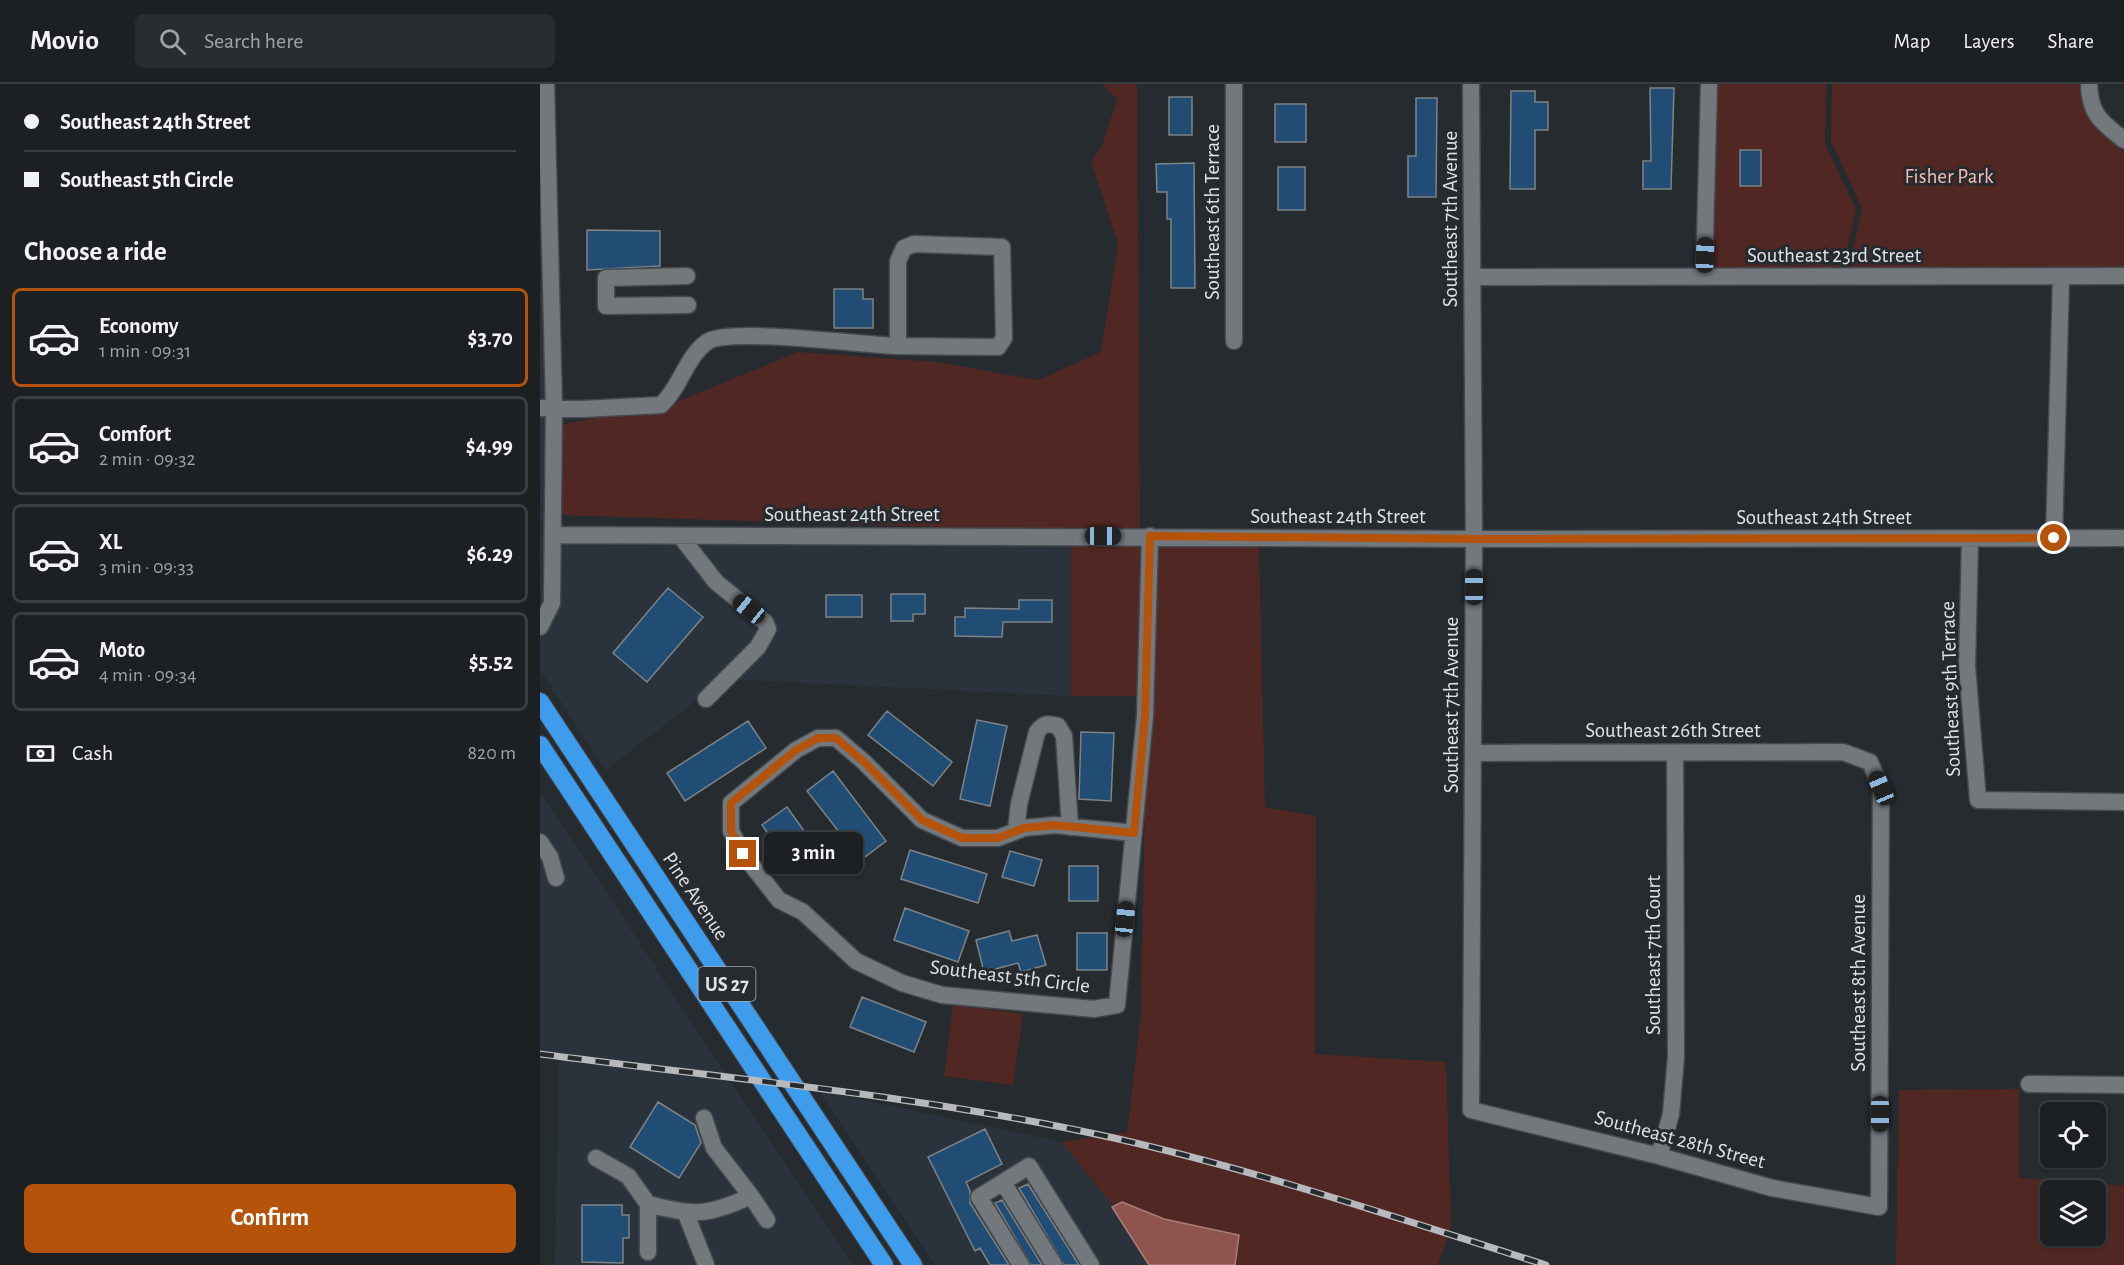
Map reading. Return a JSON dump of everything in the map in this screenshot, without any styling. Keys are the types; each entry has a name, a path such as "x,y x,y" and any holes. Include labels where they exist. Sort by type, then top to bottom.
{"highway":[{"name":"Pine Avenue","path":"540,702 913,1265"},
{"name":"US 27","path":"540,745 884,1265"}],"street":[{"path":"540,627 552,603 552,536 546,491 544,180 546,84"},
{"name":"Southeast 6th Terrace","path":"1234,84 1234,341"},
{"name":"Southeast 7th Avenue","path":"1471,84 1474,539 1471,1110"},
{"path":"1704,277 1709,84"},
{"path":"2090,84 2095,114 2103,125 2124,140"},
{"path":"547,408 605,409 661,405 671,396 697,351 713,338 776,338 898,346 998,347 1002,344 1002,247 914,244 904,248 898,261 898,346"},
{"path":"687,276 606,278 606,306 688,305"},
{"name":"Southeast 23rd Street","path":"1472,277 2061,278 2124,276"},
{"path":"2054,538 2061,278"},
{"name":"Southeast 24th Street","path":"552,536 1970,540 2124,538"},
{"name":"Southeast 5th Circle","path":"1134,833 1055,825 1016,831 998,838 962,838 922,820 864,762 836,738 818,738 796,750 731,803 731,831 743,854 779,900 803,912 856,961 902,983 942,995 1094,1009 1117,1005 1134,833 1145,716 1150,536"},
{"path":"681,537 717,582 765,622 768,629 758,647 706,699"},
{"name":"Southeast 9th Terrace","path":"1970,540 1967,666 1978,800 2124,802"},
{"path":"1016,831 1019,804 1036,732 1043,724 1048,723 1058,726 1064,736 1070,826"},
{"name":"Southeast 26th Street","path":"1474,753 1843,752 1870,762"},
{"name":"Southeast 7th Court","path":"1659,1156 1671,1114 1676,1057 1675,753"},
{"name":"Southeast 8th Avenue","path":"1870,762 1881,788 1879,1207"},
{"path":"540,842 550,857 556,878"},
{"path":"2029,1084 2124,1085"},
{"name":"Southeast 28th Street","path":"1471,1110 1659,1156 1773,1188 1879,1207"},
{"path":"704,1118 714,1148 767,1220"},
{"path":"596,1158 628,1176 648,1204 648,1252"},
{"path":"1021,1265 979,1197 1029,1166 1090,1265"},
{"path":"1003,1182 1054,1265"},
{"path":"648,1204 686,1214 725,1208 751,1196"},
{"path":"686,1214 706,1265"}],"shaded area":[{"path":"540,293 543,293 546,399 540,399"},
{"path":"540,416 546,416 545,601 540,614"},
{"path":"560,544 1071,545 1071,696 724,679 606,770 540,670 540,638 550,626 559,606"},
{"path":"540,792 852,1265 555,1265 559,1060 540,1057"},
{"path":"820,1091 1062,1142 1113,1206 1149,1265 935,1265"},
{"path":"1122,1202 1164,1219 1239,1235 1235,1265 1149,1265 1112,1207"}],"green space":[{"path":"1102,84 1137,84 1140,528 1002,529 560,515 560,425 672,404 798,352 936,362 1038,380 1101,352 1118,244 1091,162 1103,143 1117,99"},
{"path":"1701,84 1826,84 1825,144 1856,209 1843,268 1849,277 1701,276"},
{"name":"Fisher Park","path":"1832,84 2080,84 2081,94 2090,113 2102,130 2124,153 2124,267 1849,270 1862,208 1831,141"},
{"path":"1071,545 1259,545 1265,807 1316,816 1315,1054 1446,1062 1451,1226 1438,1265 1235,1265 1239,1235 1164,1219 1122,1202 1113,1206 1062,1142 1127,1132 1141,1014 1147,696 1071,696"},
{"path":"953,1005 1023,1014 1013,1085 944,1076"},
{"path":"2019,1089 2019,1178 2045,1180 2040,1180 2040,1246 2106,1246 2106,1185 2124,1186 2124,1265 1896,1265 1899,1090"}],"building":[{"path":"1650,88 1674,88 1671,189 1643,189 1643,161 1651,161"},
{"path":"1511,91 1535,91 1535,102 1548,102 1548,130 1535,130 1535,189 1510,189"},
{"path":"1169,97 1192,97 1192,135 1169,135"},
{"path":"1416,98 1437,98 1436,197 1408,197 1408,156 1416,156"},
{"path":"1275,104 1306,104 1306,142 1275,142"},
{"path":"1740,150 1761,150 1761,186 1740,186"},
{"path":"1194,163 1195,288 1171,288 1171,219 1167,219 1167,192 1157,192 1156,164"},
{"path":"1278,167 1305,167 1305,210 1278,210"},
{"path":"587,230 660,231 660,266 587,270"},
{"path":"834,289 863,289 863,299 873,299 873,328 834,328"},
{"path":"668,588 703,617 647,682 613,653"},
{"path":"891,594 925,594 925,614 913,614 913,621 891,621"},
{"path":"826,595 862,595 862,617 826,617"},
{"path":"1019,600 1052,600 1052,622 1003,622 1002,637 955,636 955,617 965,617 965,608 1019,609"},
{"path":"887,711 952,762 933,786 868,735"},
{"path":"977,720 1007,726 990,806 960,799"},
{"path":"748,721 766,748 685,801 667,773"},
{"path":"1081,732 1114,733 1111,801 1079,799"},
{"path":"833,771 886,841 861,860 807,791"},
{"path":"787,807 822,856 796,874 762,825"},
{"path":"910,850 987,874 978,903 901,879"},
{"path":"1010,851 1042,860 1034,886 1002,877"},
{"path":"1069,866 1098,866 1098,901 1069,901"},
{"path":"905,908 969,931 958,962 894,940"},
{"path":"1009,931 1012,941 1037,935 1046,965 1021,972 1018,963 984,972 976,940"},
{"path":"1077,933 1107,933 1107,970 1077,970"},
{"path":"862,997 926,1022 914,1052 850,1027"},
{"path":"658,1102 695,1125 701,1143 679,1178 630,1147"},
{"path":"985,1129 1002,1164 966,1182 970,1191 970,1203 1009,1265 990,1265 980,1248 975,1251 928,1157"},
{"path":"1028,1184 1079,1265 1064,1265 1019,1188"},
{"path":"1002,1200 1042,1265 1031,1265 995,1203"},
{"path":"582,1205 622,1205 622,1215 629,1215 629,1238 623,1238 623,1263 582,1262"}],"railway":[{"path":"540,1054 756,1080 1043,1123 1223,1165 1546,1265"}],"route":[{"path":"743,854 731,831 731,803 760,777 796,750 818,738 836,738 864,762 894,795 922,820 962,838 998,838 1024,828 1055,825 1134,833 1145,716 1150,536 1474,539 1970,540 2054,538"}]}
